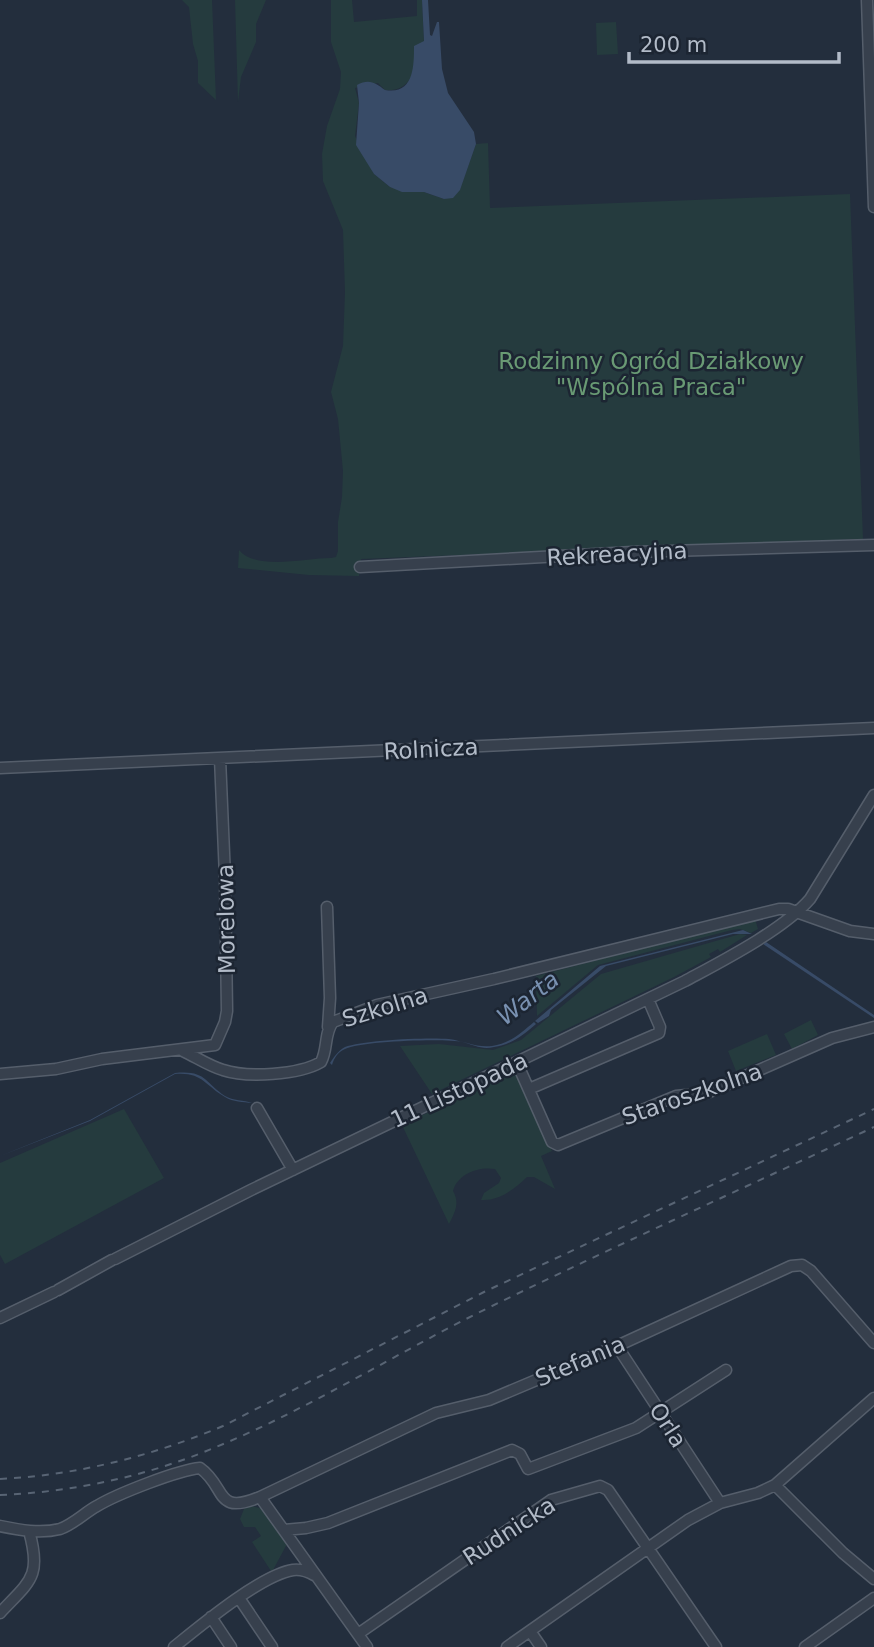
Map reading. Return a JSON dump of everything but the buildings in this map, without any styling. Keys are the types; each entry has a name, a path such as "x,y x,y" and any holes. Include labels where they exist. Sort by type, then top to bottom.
{"street":[{"path":"867,0 874,207"},
{"name":"Rekreacyjna","path":"360,567 633,552 874,545"},
{"name":"Rolnicza","path":"0,768 874,730"},
{"name":"Morelowa","path":"183,1051 215,1045 227,1011 220,758"},
{"path":"798,913 810,899 874,794"},
{"path":"327,907 330,998 328,1027"},
{"name":"Szkolna","path":"183,1051 220,1070 236,1074 296,1071 321,1062 328,1027 333,1022 377,1005 495,979 783,908 850,931 874,934"},
{"path":"767,911 768,932"},
{"name":"11 Listopada","path":"0,1318 293,1170 695,976 798,913"},
{"path":"529,1089 658,1034 660,1027 648,999"},
{"name":"Staroszkolna","path":"517,1063 552,1142 558,1145 676,1096 707,1093 832,1038 874,1027"},
{"path":"0,1074 183,1051"},
{"path":"257,1108 293,1170"},
{"name":"Stefania","path":"260,1497 436,1413 489,1400 617,1346 791,1266 806,1266 874,1343"},
{"name":"Orla","path":"617,1346 720,1503"},
{"path":"285,1530 328,1523 512,1450 520,1454 528,1469 623,1434 660,1414 726,1370"},
{"path":"507,1647 688,1520 720,1503 758,1493 775,1485 874,1398"},
{"path":"0,1526 29,1531 62,1528 122,1494 197,1468 205,1472 222,1497 228,1501 240,1504 260,1497 367,1647"},
{"path":"775,1485 843,1553 874,1579"},
{"name":"Rudnicka","path":"358,1634 551,1500 600,1486 606,1487 648,1547"},
{"path":"0,1613 33,1576 34,1551 29,1531"},
{"path":"648,1547 716,1647"},
{"path":"174,1647 239,1598 288,1571 303,1570 317,1577"},
{"path":"239,1598 272,1647"},
{"path":"805,1647 874,1598"},
{"path":"211,1617 231,1647"},
{"path":"530,1631 541,1647"}],"green space":[{"path":"182,0 212,0 216,100 198,83 198,61 193,44 189,7"},
{"path":"235,0 266,0 256,24 256,42 241,77 238,102"},
{"name":"Rodzinny Ogród Działkowy \"Wspólna Praca\"","path":"331,0 352,0 354,22 417,16 417,0 422,0 424,42 414,53 414,68 409,80 405,85 393,90 385,90 378,83 355,88 359,103 355,136 374,174 390,187 424,192 444,199 460,189 476,144 488,143 490,208 850,194 863,539 361,559 359,576 309,575 238,568 239,550 257,560 269,562 331,558 336,557 338,551 343,471 338,419 331,392 343,346 343,230 323,181 322,154 327,126 340,89 341,72 331,42"},
{"path":"616,22 618,54 597,55 596,23"},
{"path":"755,919 758,929 751,933 740,929 732,930 598,965 537,1016 536,976"},
{"path":"740,934 747,935 720,952 718,949 709,954 711,957 674,977 432,1094 400,1046 439,1044 493,1050 521,1040 601,974"},
{"path":"811,1020 818,1035 792,1049 784,1034"},
{"path":"767,1034 776,1055 736,1071 728,1051"},
{"path":"515,1071 552,1151 541,1156 555,1189 534,1177 527,1177 500,1196 481,1200 484,1193 499,1183 501,1178 495,1169 476,1170 455,1185 453,1191 456,1208 449,1224 402,1125"},
{"path":"124,1109 164,1178 5,1264 0,1255 0,1163"},
{"path":"252,1506 263,1509 287,1544 271,1571 252,1542 261,1536 255,1527 244,1527 240,1519 244,1509"}],"water":[{"path":"422,0 428,0 430,35 432,36 439,22 442,69 448,93 474,132 476,144 460,190 453,198 444,199 424,192 402,192 390,187 374,174 356,145 359,103 357,85 369,82 385,90 395,90 407,84 414,62 414,46 424,41"},
{"path":"743,930 752,934 733,934 606,966 551,1010 549,1016 538,1023 535,1021 600,966"},
{"path":"766,942 874,1015 874,1018 763,944"},
{"path":"534,1022 536,1024 516,1039 500,1046 482,1048 464,1042 481,1046 498,1045"},
{"path":"427,1038 463,1042 422,1040 354,1046 340,1052 332,1065 330,1063 338,1052 345,1047 366,1043"},
{"path":"175,1073 199,1075 225,1096 252,1103 228,1099 198,1077 175,1074 90,1121 0,1156 90,1120"}],"railway":[{"path":"0,1479 58,1473 114,1462 142,1455 223,1426 484,1292 874,1109"},
{"path":"0,1495 110,1481 164,1466 216,1447 286,1415 490,1307 874,1127"}],"water label":[{"name":"Warta","path":"528,998"}]}
